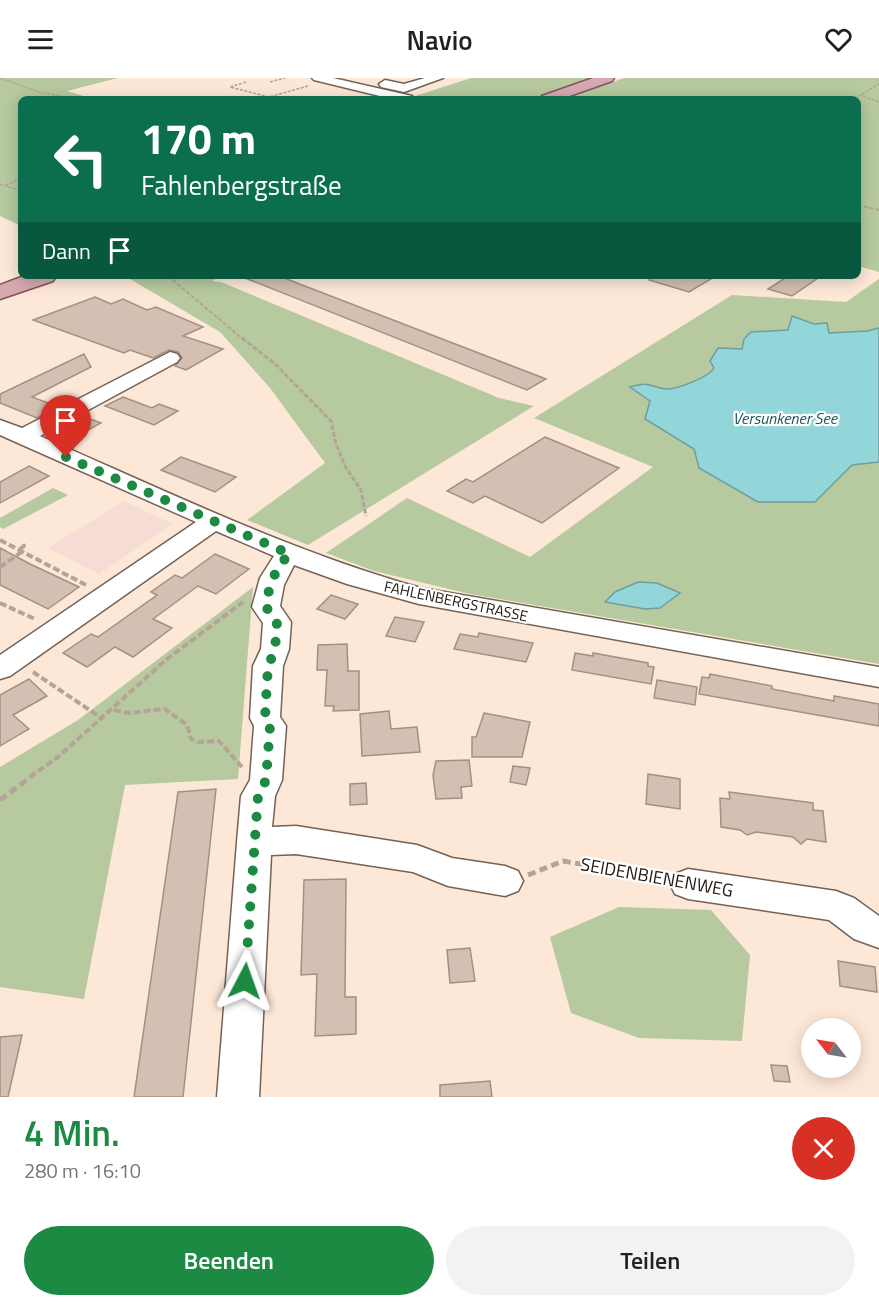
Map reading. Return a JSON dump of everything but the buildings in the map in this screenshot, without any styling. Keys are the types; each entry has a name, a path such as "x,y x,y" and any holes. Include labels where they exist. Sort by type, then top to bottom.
{"main road":[{"path":"556,96 607,78"},
{"path":"0,292 37,279"}],"street":[{"path":"357,87 375,82 404,88 436,78"},
{"path":"323,79 395,96"},
{"path":"22,437 170,358"},
{"name":"FAHLENBERGSTRASSE","path":"0,428 290,554 356,578 419,596 879,677"},
{"path":"8,664 214,521"},
{"path":"238,1097 254,842 258,796 266,780 270,726 265,718 268,666 275,650 277,622 266,607 268,590 283,560 290,554"},
{"path":"254,842 296,840 417,859 448,872 506,881"},
{"name":"SEIDENBIENENWEG","path":"688,884 836,906 871,929"}],"path":[{"path":"0,78 39,92 60,96"},
{"path":"270,82 285,78"},
{"path":"272,96 323,79"},
{"path":"246,82 230,87 265,96"},
{"path":"862,96 879,84"},
{"path":"862,96 879,102"},
{"path":"6,185 18,180"},
{"path":"0,184 18,189"},
{"path":"861,206 879,210"},
{"path":"171,279 275,364 331,421 336,444 345,466 361,490 366,516"},
{"path":"0,540 108,595"},
{"path":"0,567 21,550 24,546 23,542"},
{"path":"0,800 49,765 103,719 167,659 244,601 261,591 268,590"},
{"path":"0,603 57,630"},
{"path":"8,664 103,719"},
{"path":"113,710 128,713 165,709 187,724 191,739 198,742 219,741 243,768"},
{"name":"SEIDENBIENENWEG","path":"506,881 563,861 622,870 688,884"}],"shaded area":[{"path":"124,501 173,524 99,574 48,548"}],"green space":[{"path":"0,78 118,78 67,91 84,96 18,96 18,225 0,216"},
{"path":"471,78 594,78 542,96 415,96"},
{"path":"624,78 879,78 879,272 861,267 861,96 574,96"},
{"path":"130,279 216,279 212,281 221,282 499,398 534,406 308,545 247,520 325,463 270,388 220,332"},
{"path":"879,279 879,664 470,594 374,571 326,553 407,498 530,557 653,467 534,418 732,295 846,302"},
{"path":"53,488 68,495 3,529 0,527 0,518"},
{"path":"253,587 238,779 125,785 84,999 0,987 0,767 78,720"},
{"path":"619,907 711,910 750,955 742,1041 639,1038 571,1013 550,937"}],"water":[{"name":"Versunkener See","path":"792,316 814,324 827,323 829,333 879,328 879,462 852,465 815,502 758,502 699,468 694,449 645,419 650,401 630,387 647,384 667,389 693,382 714,368 710,361 718,348 742,349 744,339 751,332 788,330"},
{"path":"638,582 657,583 680,593 660,608 645,609 605,602 615,592"}],"route":[{"path":"66,457 290,554 283,560 268,590 266,607 277,622 275,650 268,666 265,718 270,726 266,780 258,796 245,981"}]}
